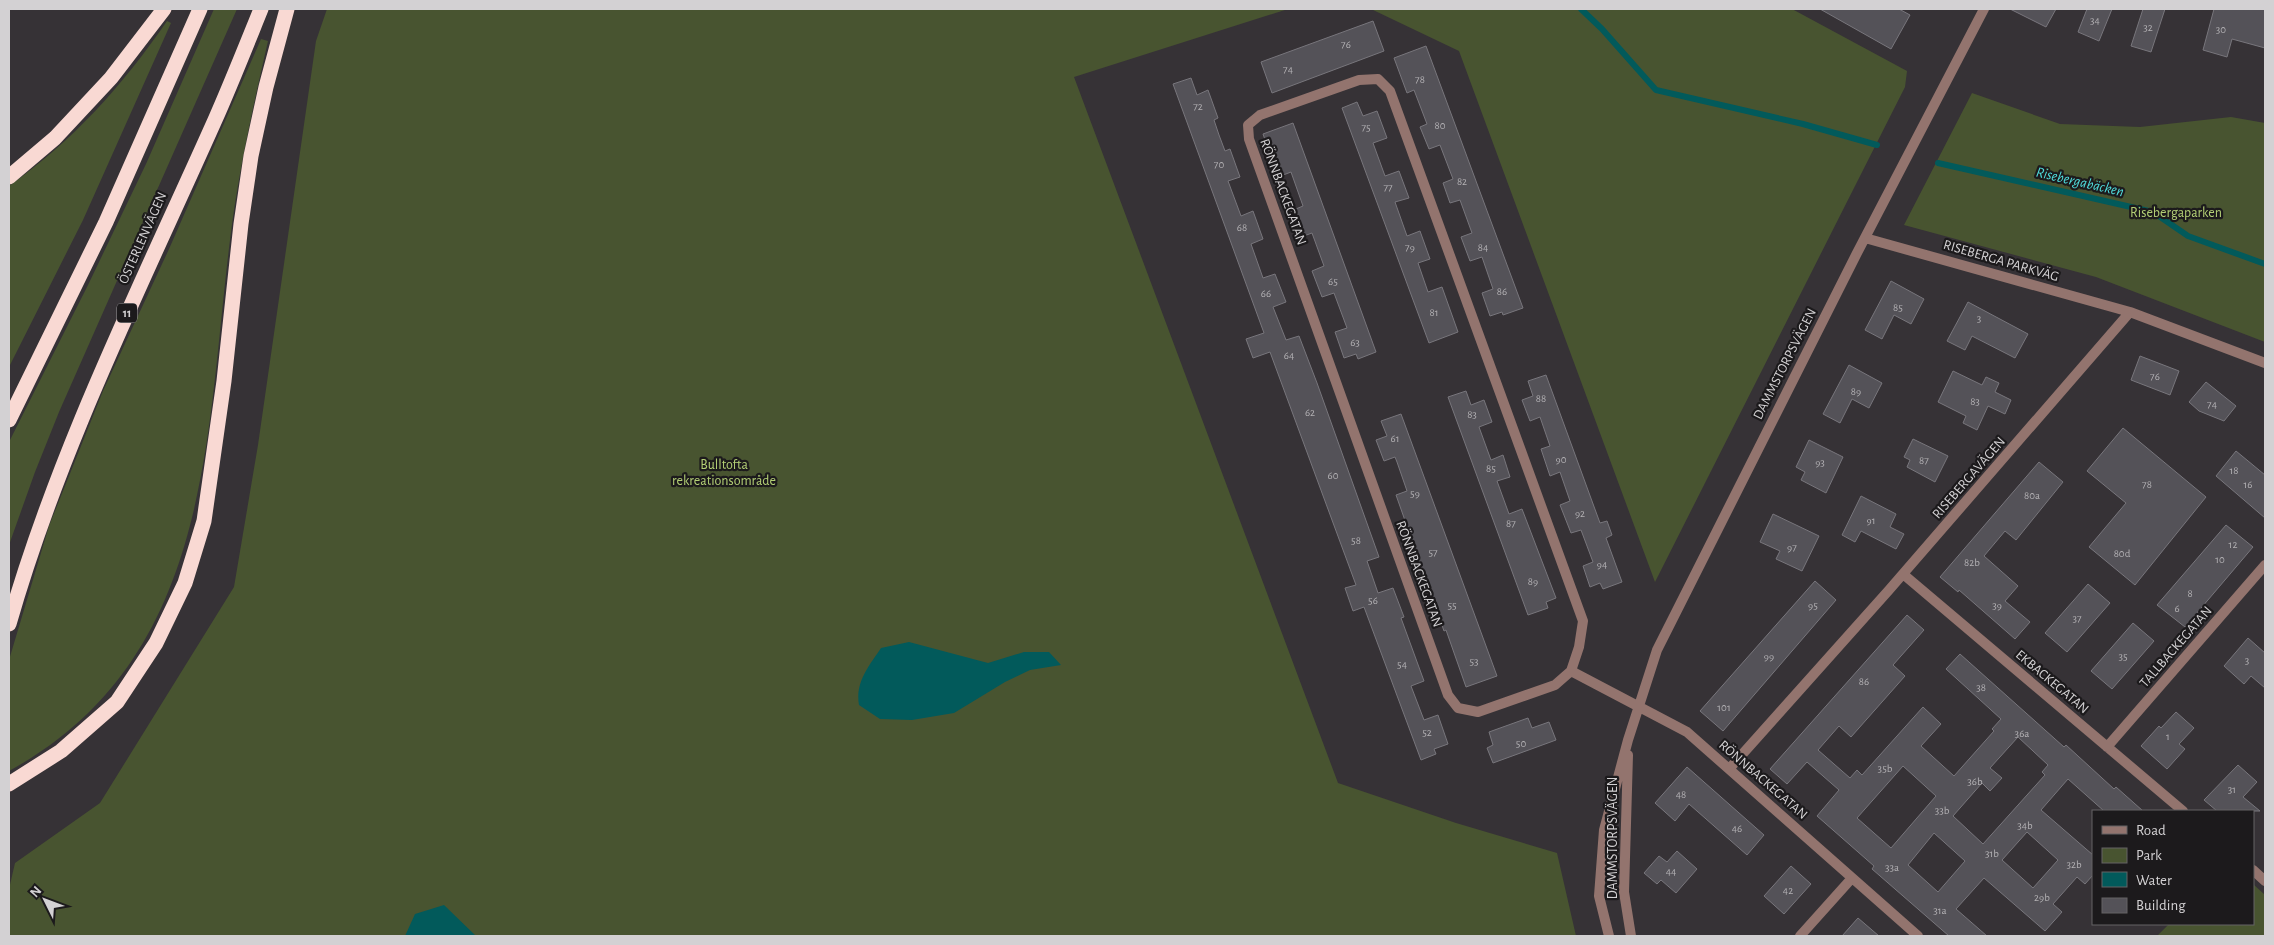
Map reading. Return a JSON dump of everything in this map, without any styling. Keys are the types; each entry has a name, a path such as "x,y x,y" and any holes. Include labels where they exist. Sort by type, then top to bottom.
{"highway":[{"path":"9,177 55,138 111,78 164,9"},
{"path":"9,420 106,222 200,9"},
{"name":"ÖSTERLENVÄGEN","path":"9,624 21,582 49,504 92,394 215,119 261,9"},
{"path":"9,784 61,751 117,702 156,643 185,583 204,521 224,381 241,224 251,156 266,86 287,9"}],"street":[{"name":"DAMMSTORPSVÄGEN","path":"1609,936 1599,896 1604,830 1628,740 1656,650 1865,238 1984,9"},
{"name":"RÖNNBACKEGATAN","path":"1378,79 1390,91 1583,621 1579,647 1570,671 1555,684 1478,712 1458,708 1448,694 1249,139 1248,125 1260,115 1359,80 1378,79"},
{"name":"RISEBERGA PARKVÄG","path":"1865,238 2130,312"},
{"path":"2130,312 2265,363"},
{"name":"RISEBERGAVÄGEN","path":"1730,768 1903,574 2130,312"},
{"name":"TALLBACKEGATAN","path":"2107,747 2265,565"},
{"name":"EKBACKEGATAN","path":"1903,574 2182,810"},
{"name":"RÖNNBACKEGATAN","path":"1570,671 1687,732 1918,936"},
{"name":"DAMMSTORPSVÄGEN","path":"1628,740 1624,892 1631,936"},
{"path":"2254,871 2265,880"},
{"path":"1800,936 1852,878"}],"green space":[{"path":"214,9 237,9 59,412 9,545 9,442 146,164"},
{"name":"Bulltofta rekreationsområde","path":"327,9 1288,9 1074,77 1338,783 1456,823 1557,853 1576,936 9,936 9,889 15,863 100,803 234,587 258,445 316,41"},
{"path":"1371,9 1792,9 1907,71 1905,87 1655,582 1459,51"},
{"path":"167,21 171,23 83,220 9,367 9,186 32,169 96,111 133,67"},
{"path":"261,39 268,41 251,115 237,190 203,467 186,539 162,607 126,669 76,725 9,771 9,660 49,526 103,391 169,249"},
{"name":"Risebergaparken","path":"1972,93 2060,124 2140,127 2231,117 2265,123 2265,342 2096,277 1904,225"},
{"path":"2254,885 2265,895 2265,936 2157,936 2168,925 2254,925"}],"water":[{"path":"909,642 988,663 1024,652 1049,652 1061,665 1030,670 1005,682 954,713 912,720 880,719 859,705 858,697 861,682 881,648"},
{"path":"444,905 476,936 405,936 415,914"}],"building":[{"path":"1820,9 1899,9 1910,15 1891,49"},
{"path":"2010,9 2056,9 2046,27"},
{"path":"2087,9 2112,9 2099,41 2078,32"},
{"path":"2143,9 2165,9 2151,52 2131,46"},
{"path":"2214,9 2265,9 2265,48 2232,39 2227,57 2203,50"},
{"path":"1373,21 1384,51 1272,93 1261,62"},
{"path":"1426,46 1523,308 1503,315 1502,312 1490,316 1482,293 1493,289 1482,257 1470,261 1461,237 1472,233 1460,200 1450,203 1443,183 1453,179 1440,145 1429,149 1420,127 1427,124 1414,90 1407,93 1394,58"},
{"path":"1191,78 1197,95 1208,90 1218,118 1214,120 1219,135 1225,151 1230,149 1240,177 1228,181 1241,216 1253,211 1263,239 1251,244 1263,278 1275,274 1286,302 1273,307 1286,340 1299,336 1317,383 1379,557 1367,561 1378,593 1393,588 1404,617 1401,618 1424,681 1411,686 1424,720 1438,715 1448,744 1434,749 1436,754 1421,760 1364,607 1353,611 1345,588 1356,585 1270,352 1253,358 1246,339 1264,333 1173,84"},
{"path":"1357,102 1363,116 1377,111 1387,138 1373,143 1385,176 1399,171 1409,198 1395,202 1407,236 1420,231 1430,259 1418,263 1428,292 1442,287 1458,332 1429,343 1342,108"},
{"path":"1293,123 1376,352 1358,359 1356,354 1344,358 1335,332 1347,328 1334,293 1322,297 1312,271 1324,266 1312,233 1301,237 1291,211 1303,206 1291,172 1278,177 1263,134"},
{"path":"1891,281 1924,299 1911,324 1894,315 1882,339 1865,330"},
{"path":"1968,302 2028,334 2015,358 1972,336 1965,350 1947,341"},
{"path":"2140,356 2179,371 2170,395 2131,380"},
{"path":"1849,365 1882,383 1869,408 1852,399 1840,423 1823,414"},
{"path":"1953,371 1982,385 1986,377 1999,383 1995,392 2011,400 2005,414 1988,406 1977,430 1963,423 1966,416 1938,402"},
{"path":"1546,375 1600,523 1607,521 1612,535 1606,538 1622,582 1603,589 1600,583 1590,587 1583,566 1593,562 1581,530 1571,533 1560,505 1570,501 1560,472 1550,476 1541,449 1550,446 1540,417 1530,421 1522,400 1533,396 1528,381"},
{"path":"2206,382 2236,406 2224,421 2199,411 2189,402"},
{"path":"1466,391 1471,405 1484,400 1492,422 1479,427 1491,460 1503,455 1510,477 1497,481 1509,514 1522,509 1556,598 1546,602 1548,608 1528,615 1448,397"},
{"path":"1401,414 1497,676 1466,687 1396,495 1407,491 1397,462 1395,457 1384,461 1376,440 1387,436 1381,421"},
{"path":"2123,428 2206,497 2135,585 2089,547 2126,503 2087,471"},
{"path":"1913,439 1948,456 1935,482 1907,467 1910,460 1904,457"},
{"path":"1809,440 1843,457 1826,493 1801,480 1805,472 1796,467"},
{"path":"2236,451 2265,475 2265,518 2216,476"},
{"path":"2039,462 2063,482 2016,540 2005,531 1984,556 2018,586 2005,601 2030,622 2015,639 1959,590 1958,592 1940,577"},
{"path":"1861,496 1896,514 1890,527 1904,534 1896,549 1861,531 1855,542 1842,535"},
{"path":"1773,514 1819,536 1802,571 1776,559 1780,551 1760,542"},
{"path":"2226,525 2253,547 2185,627 2157,605"},
{"path":"1815,581 1836,600 1723,731 1700,711"},
{"path":"2088,584 2110,603 2067,652 2045,633"},
{"path":"1907,615 1924,630 1893,665 1905,676 1851,737 1839,726 1818,750 1850,778 1857,770 1862,775 1923,707 1941,724 1921,746 1954,776 1994,731 1992,729 2001,719 1946,669 1960,654 2064,747 2066,745 2114,789 2116,787 2142,810 2103,810 2068,779 2041,810 2092,854 2092,876 2085,884 2077,877 2053,904 2062,912 2045,931 1984,878 1956,909 1987,936 1949,936 1872,869 1874,866 1817,816 1839,790 1807,762 1787,784 1770,769","holes":["2018,737 2048,765 2042,772 2045,775 1983,844 1953,816 1982,783 1990,791 2002,778 1990,768","1903,766 1936,796 1891,848 1857,818","2027,832 2058,860 2033,888 2002,860","1934,833 1965,861 1938,892 1908,865"]},
{"path":"2133,623 2154,641 2112,689 2091,671"},
{"path":"2248,638 2265,653 2265,688 2251,676 2244,684 2224,666"},
{"path":"2176,712 2194,728 2179,744 2185,749 2167,769 2141,746 2159,726 2161,728"},
{"path":"1528,718 1532,728 1549,722 1556,740 1493,763 1487,748 1493,745 1489,732"},
{"path":"2238,765 2257,782 2243,797 2260,811 2216,810 2204,800"},
{"path":"1687,767 1764,835 1747,855 1689,804 1675,821 1655,803"},
{"path":"1677,851 1697,869 1676,893 1661,880 1657,884 1644,873 1659,856 1667,862"},
{"path":"1791,866 1811,884 1784,914 1764,896"},
{"path":"1858,918 1879,936 1842,936"}],"waterway":[{"path":"1581,9 1602,29 1656,90 1803,124 1877,145"},
{"name":"Risebergabäcken","path":"1938,163 2153,212 2188,236 2265,264"}]}
